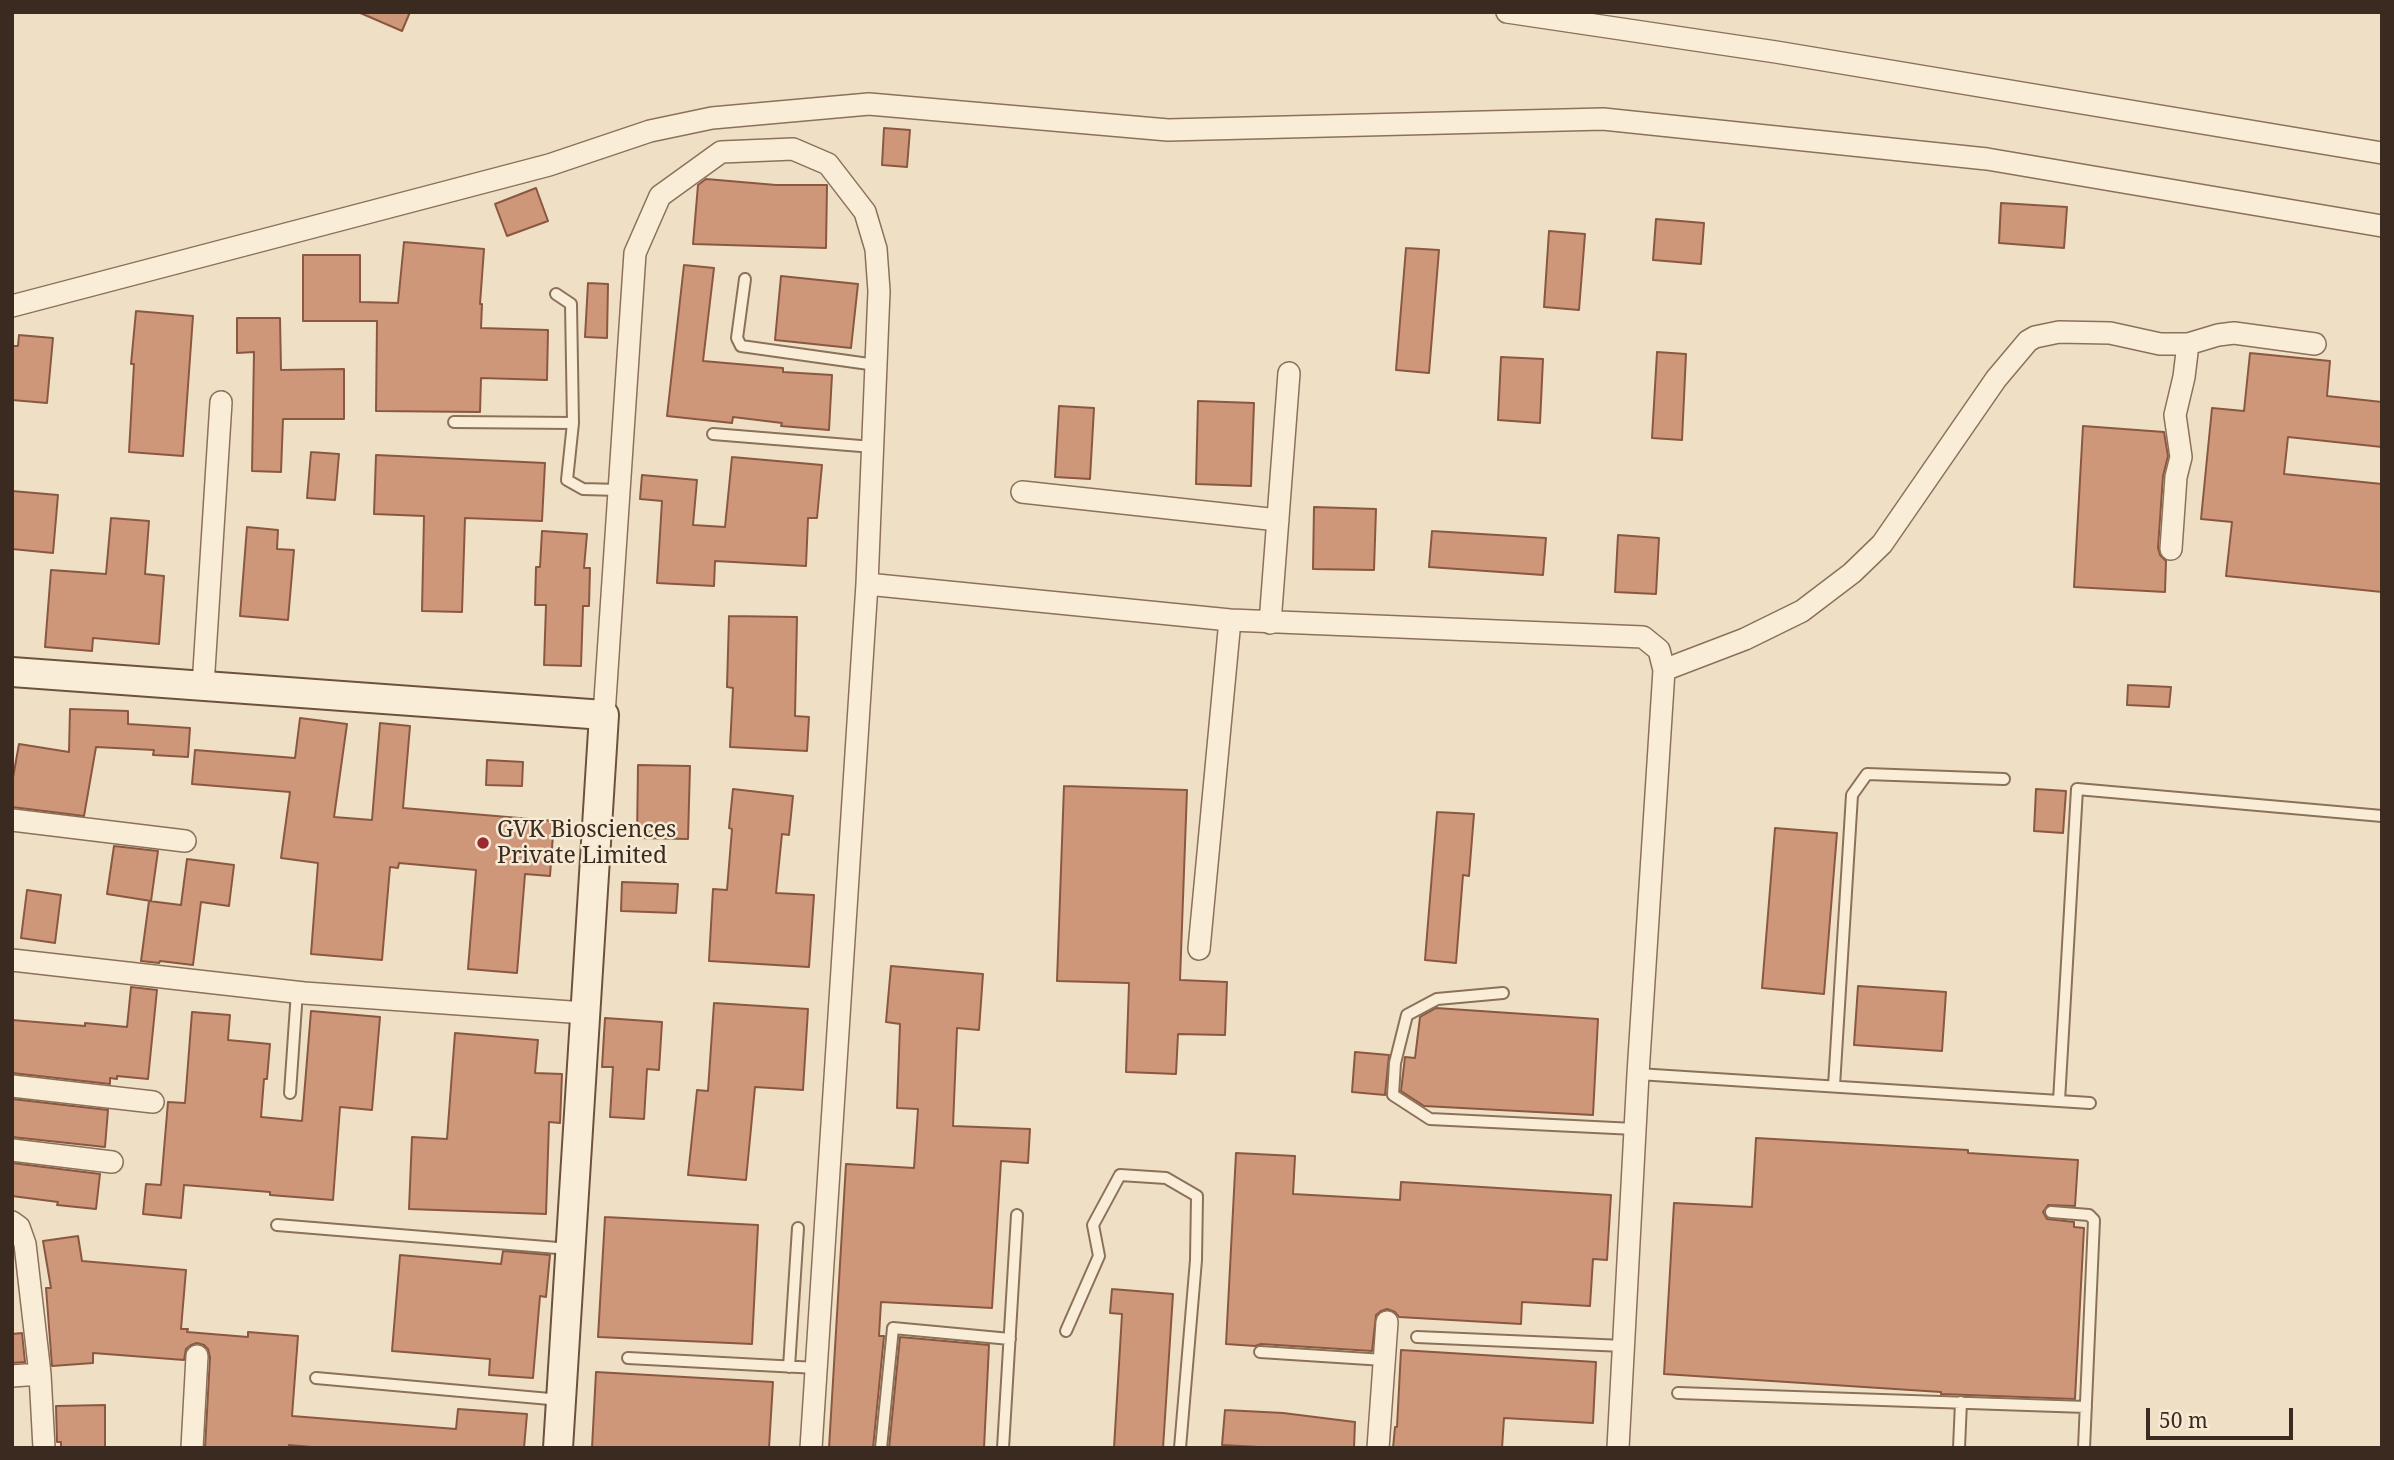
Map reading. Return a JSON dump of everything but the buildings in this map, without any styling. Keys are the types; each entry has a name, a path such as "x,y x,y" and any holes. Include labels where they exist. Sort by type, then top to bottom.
{"street":[{"path":"1507,12 1776,52 2382,153"},
{"path":"12,306 549,164 650,131 712,118 869,104 1168,130 1603,119 1987,159 2382,226"},
{"path":"712,118 720,152"},
{"path":"558,1448 635,253 660,196 720,152 793,149 828,163 865,212 876,249 880,291 867,584 811,1448"},
{"path":"1664,670 1745,639 1802,611 1852,573 1882,544 1996,379 2028,341 2046,334 2073,332 2110,333 2160,344 2188,344 2234,333 2315,344"},
{"path":"2171,549 2176,477 2181,457 2175,415 2188,344"},
{"path":"1270,623 1289,373"},
{"path":"203,686 220,402"},
{"path":"1023,492 1278,520"},
{"path":"867,584 1270,623 1643,637 1660,650 1664,670 1638,1074 1618,1448"},
{"path":"1199,949 1230,620"},
{"path":"12,672 604,715"},
{"path":"12,820 185,841"},
{"path":"12,960 296,992 585,1013"},
{"path":"12,1086 153,1102"},
{"path":"12,1150 112,1162"},
{"path":"12,1222 19,1227 26,1244 40,1374 44,1448"},
{"path":"1378,1448 1387,1322"},
{"path":"192,1448 197,1356"},
{"path":"12,1376 40,1374"}],"lane":[{"path":"745,279 737,338 741,346 876,365"},
{"path":"556,294 571,304 573,423 568,480 583,489 619,490"},
{"path":"454,422 573,423"},
{"path":"713,434 873,447"},
{"path":"1834,1086 1852,794 1867,774 2004,779"},
{"path":"2059,1101 2077,789 2382,816"},
{"path":"290,1093 296,992"},
{"path":"1503,993 1437,999 1407,1015 1395,1063 1393,1095 1430,1119 1635,1129"},
{"path":"1638,1074 2090,1103"},
{"path":"1066,1331 1099,1256 1093,1225 1120,1175 1166,1178 1197,1196 1196,1260 1180,1448"},
{"path":"2051,1212 2089,1215 2094,1220 2084,1448"},
{"path":"1003,1448 1017,1215"},
{"path":"277,1226 570,1249"},
{"path":"789,1367 798,1228"},
{"path":"881,1448 893,1328 1010,1339"},
{"path":"1417,1337 1624,1346"},
{"path":"1260,1352 1384,1360"},
{"path":"628,1358 817,1368"},
{"path":"316,1378 561,1400"},
{"path":"1678,1393 2086,1407"},
{"path":"1959,1448 1961,1402"}],"place":[{"name":"GVK Biosciences Private Limited","path":"483,843"}]}
